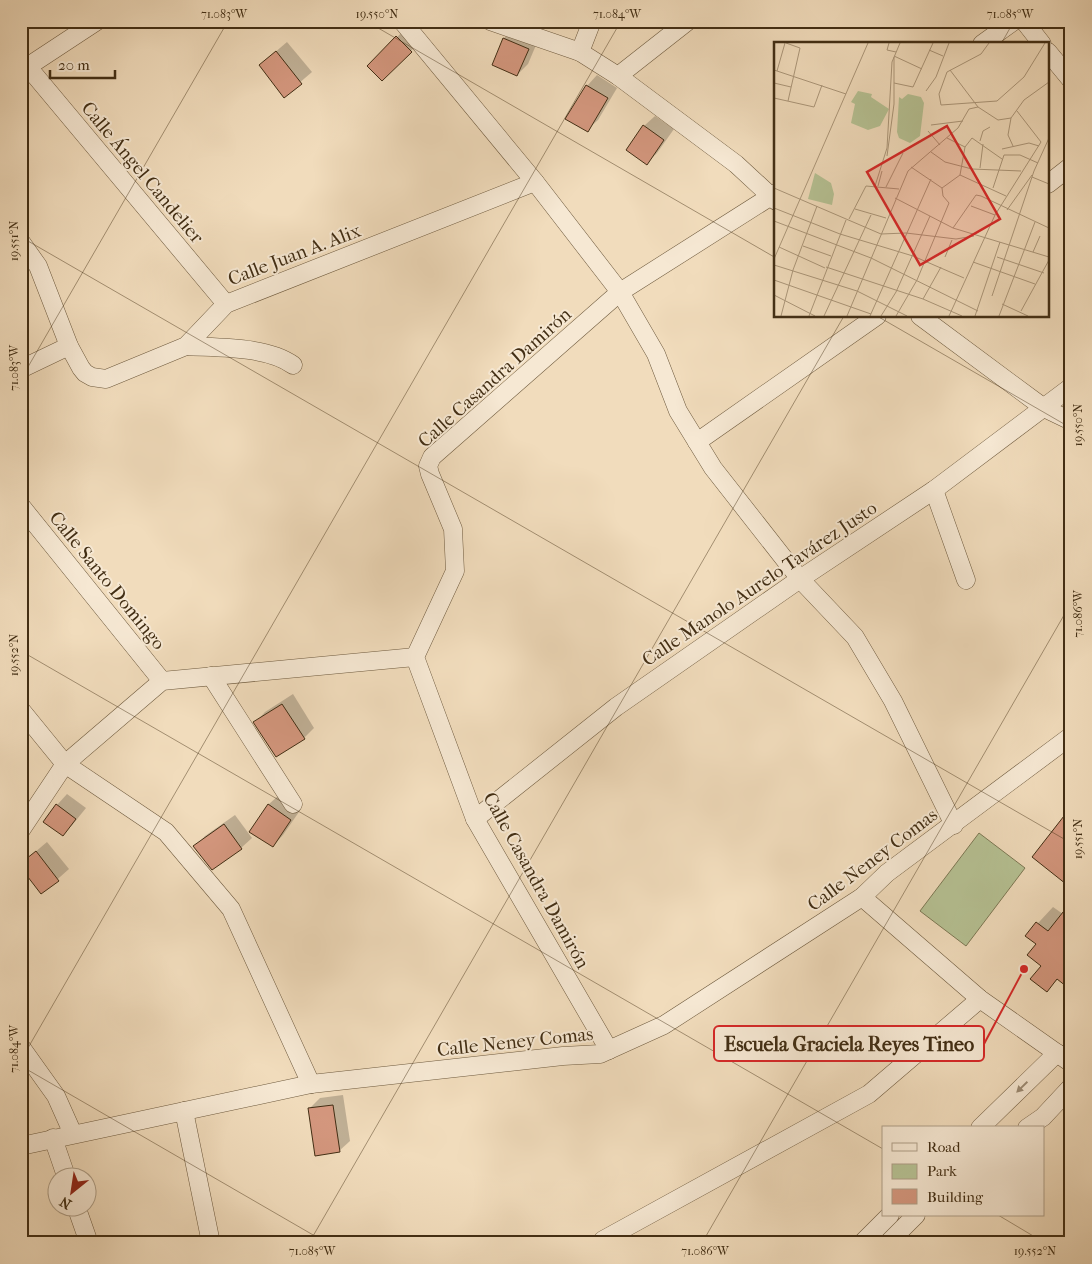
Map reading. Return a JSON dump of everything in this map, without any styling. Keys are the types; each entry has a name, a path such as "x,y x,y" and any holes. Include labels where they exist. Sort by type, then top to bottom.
{"street":[{"path":"25,69 97,21"},
{"path":"402,21 535,182 620,292 656,354 678,411 713,468 800,579 855,637 893,701 954,825"},
{"path":"490,21 580,52 618,76 736,164 774,197"},
{"path":"580,52 592,21"},
{"path":"618,76 688,21"},
{"path":"985,42 1014,21"},
{"path":"1024,21 1040,42"},
{"path":"1050,54 1071,80"},
{"name":"Calle Ángel Candelier","path":"25,69 226,304"},
{"path":"1050,182 1071,166"},
{"name":"Calle Juan A. Alix","path":"21,242 38,266 69,346 81,368 86,374 99,379 106,379 186,346 226,304 535,182"},
{"name":"Calle Casandra Damirón","path":"609,1050 475,819 415,657 455,572 452,529 428,466 432,456 620,292 774,197"},
{"path":"697,442 874,318"},
{"path":"923,318 1044,408 1071,421"},
{"path":"21,369 69,346"},
{"path":"186,346 265,352 285,358 293,365"},
{"name":"Calle Manolo Aurelo Tavárez Justo","path":"475,819 616,707 800,579 934,490 1071,388"},
{"path":"934,490 966,580"},
{"name":"Calle Santo Domingo","path":"21,506 162,681"},
{"path":"21,830 65,764 162,681 415,657"},
{"path":"210,676 293,804"},
{"path":"21,710 65,764 166,832 230,909 311,1084"},
{"name":"Calle Neney Comas","path":"21,1146 311,1084 563,1056 600,1054 664,1025 862,897 887,874 1071,736"},
{"path":"862,897 980,999 1064,1058 982,1126"},
{"path":"604,1240 869,1094 980,999"},
{"path":"21,1047 56,1096 73,1134"},
{"path":"1030,1126 1043,1117 1071,1087"},
{"path":"184,1111 211,1243"},
{"path":"53,1138 63,1166"},
{"path":"80,1216 89,1243"},
{"path":"862,1243 889,1216"},
{"path":"888,1243 915,1216"}],"green space":[{"path":"979,833 1025,868 966,946 920,911"}],"building":[{"path":"396,36 412,52 382,81 367,66"},
{"path":"503,38 529,49 517,76 492,65"},
{"path":"276,51 302,84 284,98 259,65"},
{"path":"586,85 608,98 588,132 565,119"},
{"path":"643,125 664,140 647,165 626,150"},
{"path":"282,704 305,739 276,757 253,722"},
{"path":"56,804 76,819 63,836 43,822"},
{"path":"268,804 291,820 273,847 249,832"},
{"path":"1071,807 1071,888 1032,857"},
{"path":"224,824 242,849 212,870 193,846"},
{"path":"36,851 59,881 41,894 21,868 21,863"},
{"path":"1071,902 1071,990 1057,979 1047,992 1030,979 1041,966 1027,955 1036,944 1025,936 1036,922 1048,931"},
{"path":"333,1105 340,1152 315,1156 308,1108"}],"place":[{"name":"Escuela Graciela Reyes Tineo","path":"1024,969"}]}
